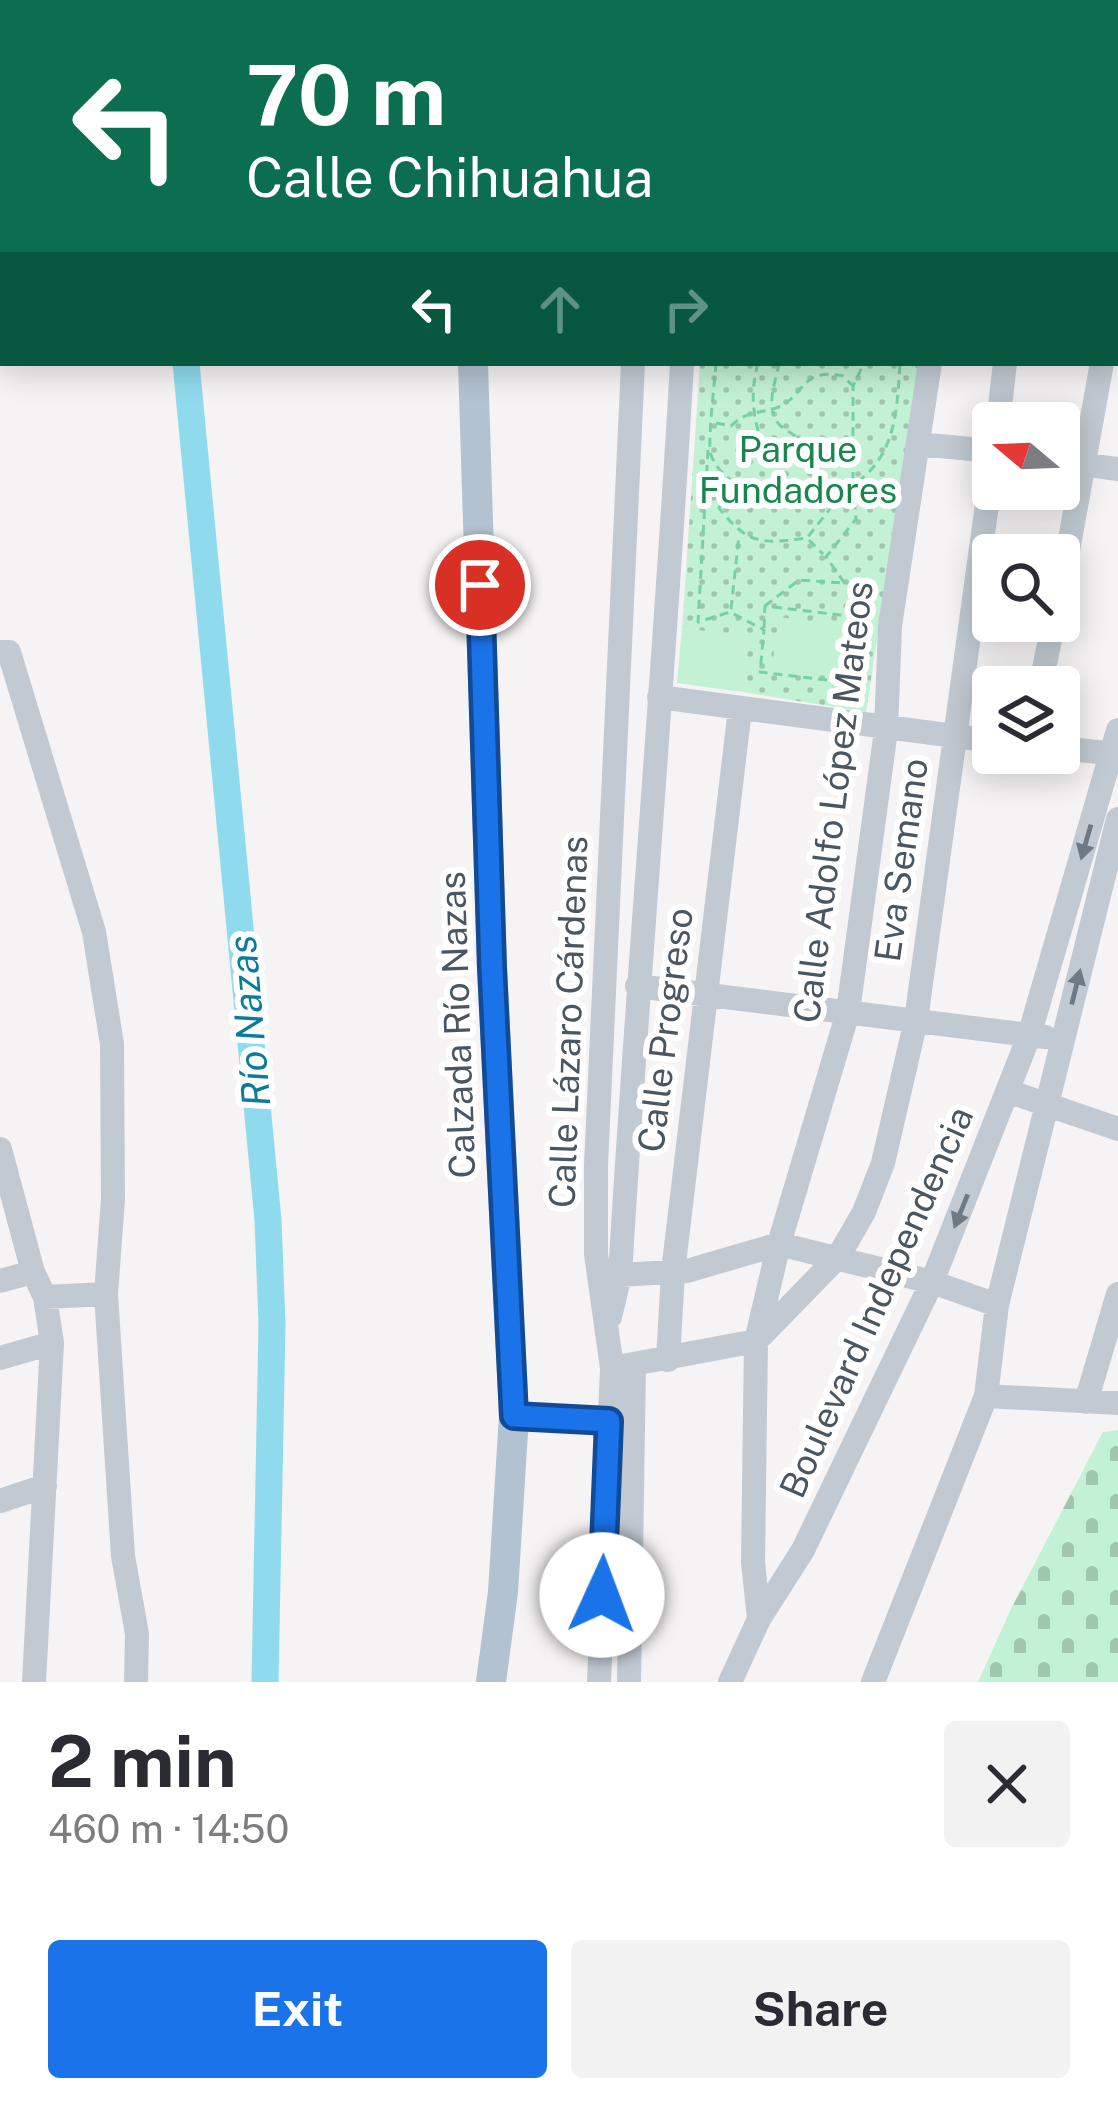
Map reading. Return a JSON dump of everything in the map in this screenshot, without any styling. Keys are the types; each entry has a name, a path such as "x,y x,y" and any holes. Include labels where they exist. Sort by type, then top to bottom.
{"main road":[{"name":"Calzada Río Nazas","path":"473,366 492,968 514,1416 503,1592 491,1682"}],"street":[{"name":"Calle Lázaro Cárdenas","path":"599,1682 609,1421 623,1367 608,1325 596,1254 596,1165 633,366"},
{"path":"608,1325 620,1275 682,366"},
{"name":"Calle Adolfo López Mateos","path":"759,1619 753,1562 756,1341 779,1244 848,1012 886,730 890,626 929,366"},
{"path":"1000,402 1005,366"},
{"path":"1080,434 1101,366"},
{"path":"918,444 972,449"},
{"path":"1080,464 1118,470"},
{"name":"Eva Semano","path":"756,1341 838,1256 864,1212 883,1163 916,1020 986,510"},
{"path":"0,652 9,652 94,932 112,1044 113,1199 106,1294 123,1556 136,1634 136,1682"},
{"path":"659,697 972,738"},
{"name":"Calle Progreso","path":"668,1360 673,1272 740,710"},
{"path":"1080,747 1116,746"},
{"name":"Boulevard Independencia","path":"730,1682 759,1619 803,1550 932,1282 1029,1036 1116,746"},
{"path":"873,1682 986,1396 997,1305 1112,863 1118,819"},
{"path":"637,986 1063,1038"},
{"path":"1010,1091 1118,1129"},
{"path":"0,1149 6,1187 45,1297 52,1343 34,1682"},
{"path":"620,1275 710,1266 779,1244 932,1282 997,1305"},
{"path":"0,1281 33,1272"},
{"path":"45,1297 106,1294"},
{"path":"1085,1402 1118,1294"},
{"path":"629,1682 623,1367 756,1341"},
{"path":"0,1358 52,1343"},
{"path":"986,1396 1118,1402"},
{"path":"514,1416 609,1421"},
{"path":"0,1501 44,1486"}],"path":[{"path":"716,366 698,622 730,612 764,630"},
{"path":"757,366 752,385 755,411 768,457 779,460"},
{"path":"778,366 770,409 778,424 798,435 799,453 793,457"},
{"path":"826,557 856,519 853,386 863,366"},
{"path":"708,450 716,464 744,485 770,495 807,497 837,492 875,470 884,454 899,366"},
{"path":"713,422 731,426 744,413 781,406 806,379 818,374 843,376 853,386"},
{"path":"704,522 730,493 744,485"},
{"path":"719,508 740,534 773,543 808,538 837,492"},
{"path":"730,612 740,534"},
{"path":"765,606 760,672 860,684 867,618 808,538"},
{"path":"765,606 800,580 845,583"},
{"path":"765,606 867,618"}],"green space":[{"name":"Parque Fundadores","path":"700,366 919,366 866,712 742,692 748,642 743,635 682,629"},
{"path":"779,617 858,628 852,679 772,668"},
{"path":"682,629 743,634 749,642 742,692 677,683"},
{"path":"1118,1430 1118,1682 978,1682 1103,1432"}],"waterway":[{"name":"Río Nazas","path":"186,366 268,1220 272,1324 265,1682"}],"route":[{"path":"480,585 492,968 514,1416 609,1421 602,1595"}]}
